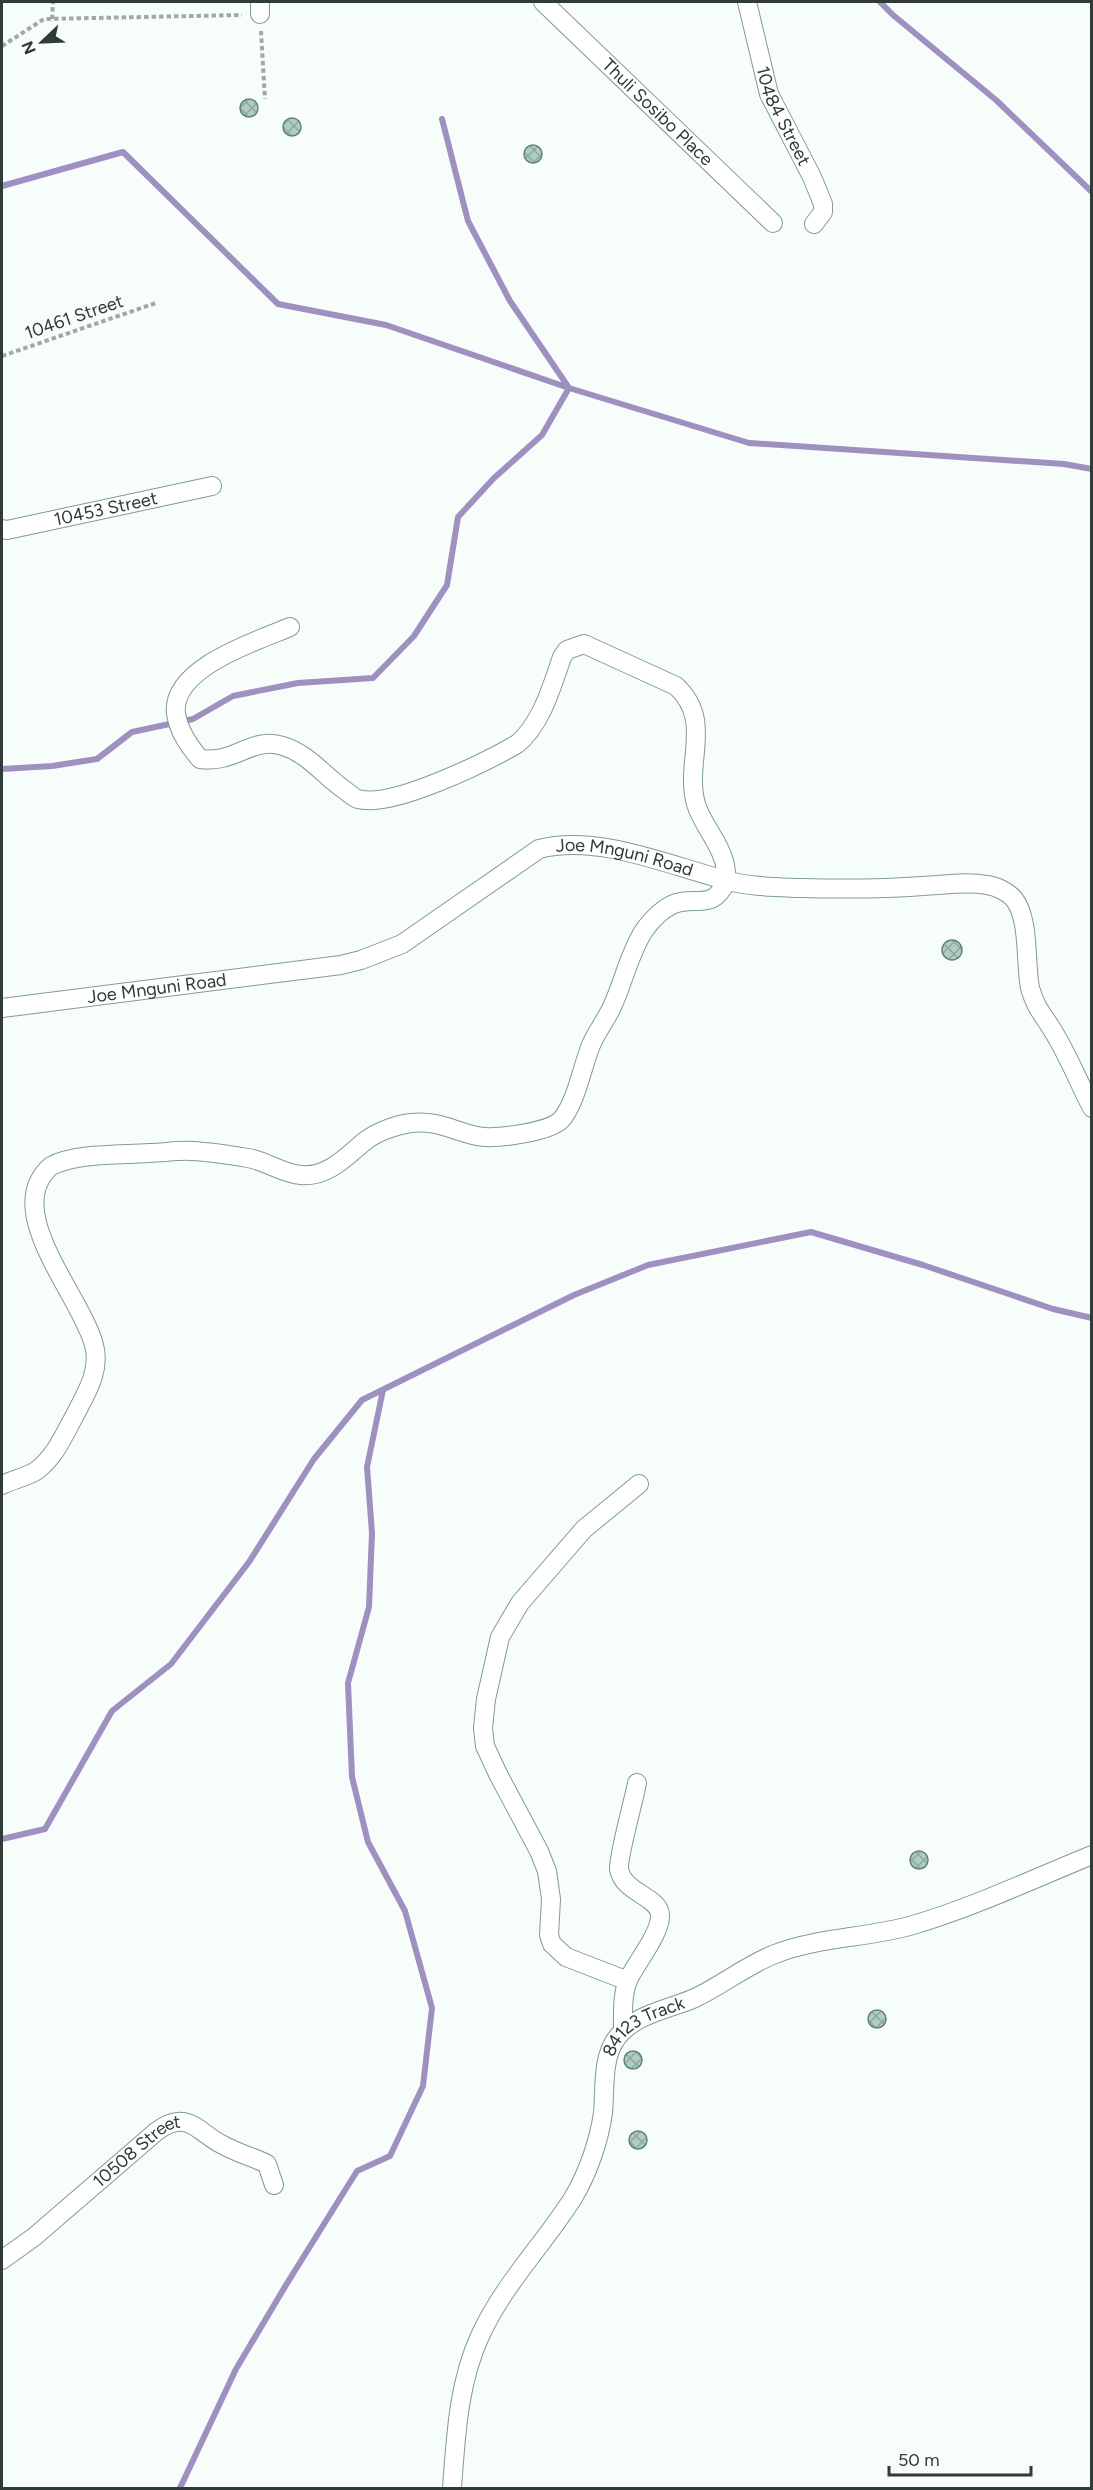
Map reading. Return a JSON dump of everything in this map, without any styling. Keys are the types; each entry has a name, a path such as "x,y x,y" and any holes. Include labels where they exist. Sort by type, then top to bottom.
{"street":[{"name":"Thuli Sosibo Place","path":"543,2 773,223"},
{"name":"10484 Street","path":"747,2 769,94 812,177 823,204 823,212 814,224"},
{"name":"10453 Street","path":"2,529 7,530 212,486"},
{"path":"2,1485 34,1472 58,1447 89,1387 96,1368 95,1347 90,1333 43,1263 24,1225 20,1210 24,1191 35,1176 64,1160 192,1151 251,1159 302,1176 344,1161 367,1139 392,1127 412,1123 439,1123 475,1136 488,1137 550,1128 564,1116 592,1043 611,1009 639,939 649,923 678,902 708,902 717,896 727,881 723,858 704,824 695,798 693,766 698,727 686,696 676,687 584,644 567,650 562,657 535,724 525,738 459,775 387,798 358,799 338,786 310,760 284,746 263,742 241,753 216,761 200,759 184,739 176,713 180,689 216,659 290,627"},
{"name":"Joe Mnguni Road","path":"2,1008 341,965 361,960 402,944 539,849 555,845 576,845 608,849 727,881 760,886 805,888 987,885 1005,892 1015,900 1022,915 1026,966 1037,1009 1053,1030 1092,1108"},
{"path":"628,1981 566,1957 552,1944 549,1935 551,1899 548,1871 485,1746 483,1728 486,1700 500,1637 520,1603 584,1529 639,1484"},
{"path":"623,2030 628,1981 657,1929 660,1917 656,1905 628,1886 619,1868 638,1784"},
{"name":"84123 Track","path":"452,2488 457,2418 472,2354 493,2312 574,2196 586,2172 602,2116 610,2051 614,2040 623,2030 653,2013 696,1997 773,1955 798,1947 872,1935 913,1924 967,1906 1092,1856"},
{"name":"10508 Street","path":"2,2260 34,2237 157,2131 171,2122 191,2124 221,2144 267,2164 274,2185"}],"path":[{"path":"52,19 53,2"},
{"path":"2,46 44,19 260,8 265,99"},
{"name":"10461 Street","path":"2,357 156,303"}],"building":[{"path":"245,99 253,99 258,104 256,115 245,117 240,112 240,104"},
{"path":"288,118 296,118 301,123 299,134 288,136 283,131 283,123"},
{"path":"529,145 537,145 542,150 540,161 529,163 524,158 524,150"},
{"path":"952,940 959,943 962,950 959,957 952,960 945,957 942,950 945,943"},
{"path":"915,1851 923,1851 928,1856 926,1867 915,1869 910,1864 910,1856"},
{"path":"873,2010 881,2010 886,2015 884,2026 873,2028 868,2023 868,2015"},
{"path":"629,2051 637,2051 642,2056 640,2067 629,2069 624,2064 624,2056"},
{"path":"634,2131 642,2131 647,2136 645,2147 634,2149 629,2144 629,2136"}],"waterway":[{"path":"880,2 996,100 1092,192"},
{"path":"2,769 52,766 97,759 132,732 193,719 233,696 298,683 373,678 414,636 447,585 458,517 494,478 542,435 569,388 510,301 468,221 442,119"},
{"path":"2,186 123,152 278,304 386,325 569,388 749,443 1064,464 1092,469"},
{"path":"2,1839 45,1829 112,1711 171,1664 249,1562 314,1459 362,1400 574,1295 648,1265 811,1232 923,1265 1053,1309 1092,1318"},
{"path":"180,2488 236,2369 286,2285 357,2171 390,2156 423,2086 432,2008 405,1911 368,1842 352,1777 348,1683 369,1607 372,1533 367,1467 383,1390"}]}
